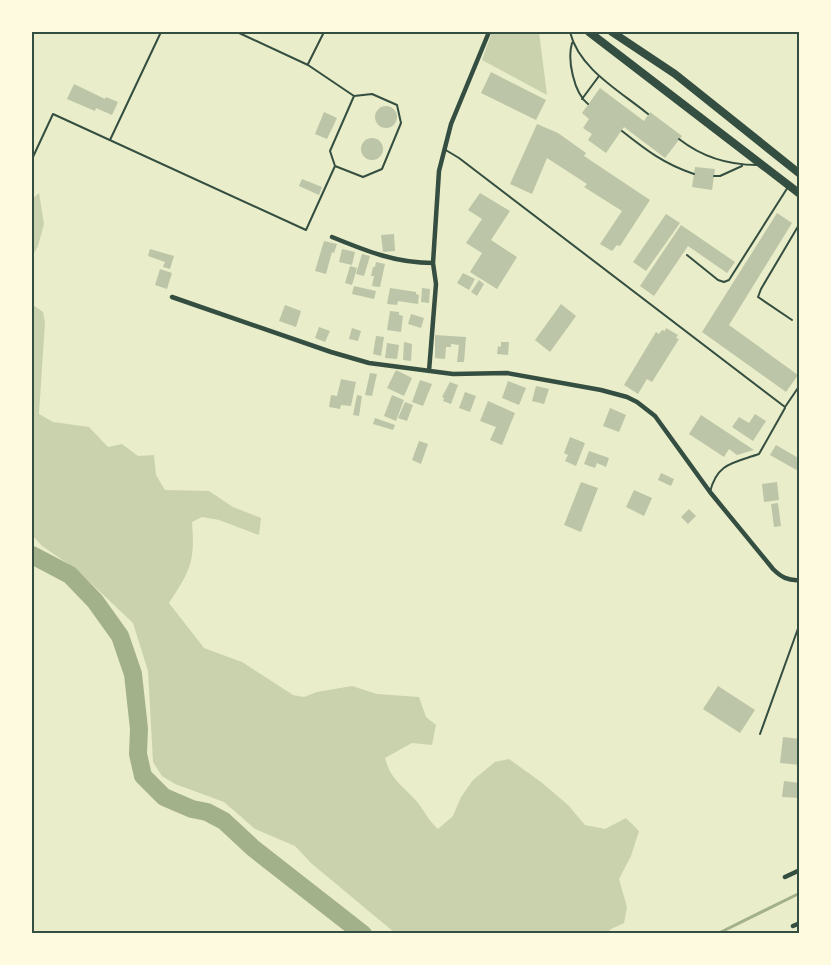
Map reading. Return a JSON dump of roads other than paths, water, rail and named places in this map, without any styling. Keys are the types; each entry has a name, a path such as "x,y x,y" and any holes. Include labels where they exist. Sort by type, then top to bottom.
{"main road":[{"path":"589,32 800,194"},
{"path":"612,32 675,74 800,174"}],"street":[{"path":"429,371 436,284 433,263 439,171 451,124 489,32"},
{"path":"332,237 382,257 408,262 433,263"},
{"path":"172,297 369,363 453,374 507,373 627,397 655,416 710,492 773,569 780,576 800,580"},
{"path":"785,877 800,870"},
{"path":"793,926 800,923"}],"lane":[{"path":"110,140 161,32"},
{"path":"237,32 308,65 354,96 372,94 397,105 401,123 382,169 363,177 334,166"},
{"path":"308,65 324,32"},
{"path":"570,32 572,43 599,76 648,114"},
{"path":"572,43 569,53 571,65 582,99 588,104"},
{"path":"582,99 599,76"},
{"path":"32,159 53,114 306,230 334,166 330,152 354,96"},
{"path":"622,131 656,158 694,174"},
{"path":"679,139 707,157 742,165 763,165"},
{"path":"444,149 459,158 785,407"},
{"path":"714,176 720,176 742,165"},
{"path":"687,255 718,280 724,282 729,280 789,186"},
{"path":"792,320 758,297 800,223"},
{"path":"710,492 714,478 724,466 759,454 800,385"},
{"path":"760,734 800,623"}],"waterway":[{"path":"32,555 70,575 95,601 120,636 133,674 139,729 138,754 143,776 164,797 192,809 207,812 224,821 253,848 363,934"},
{"path":"717,934 800,893"}]}
